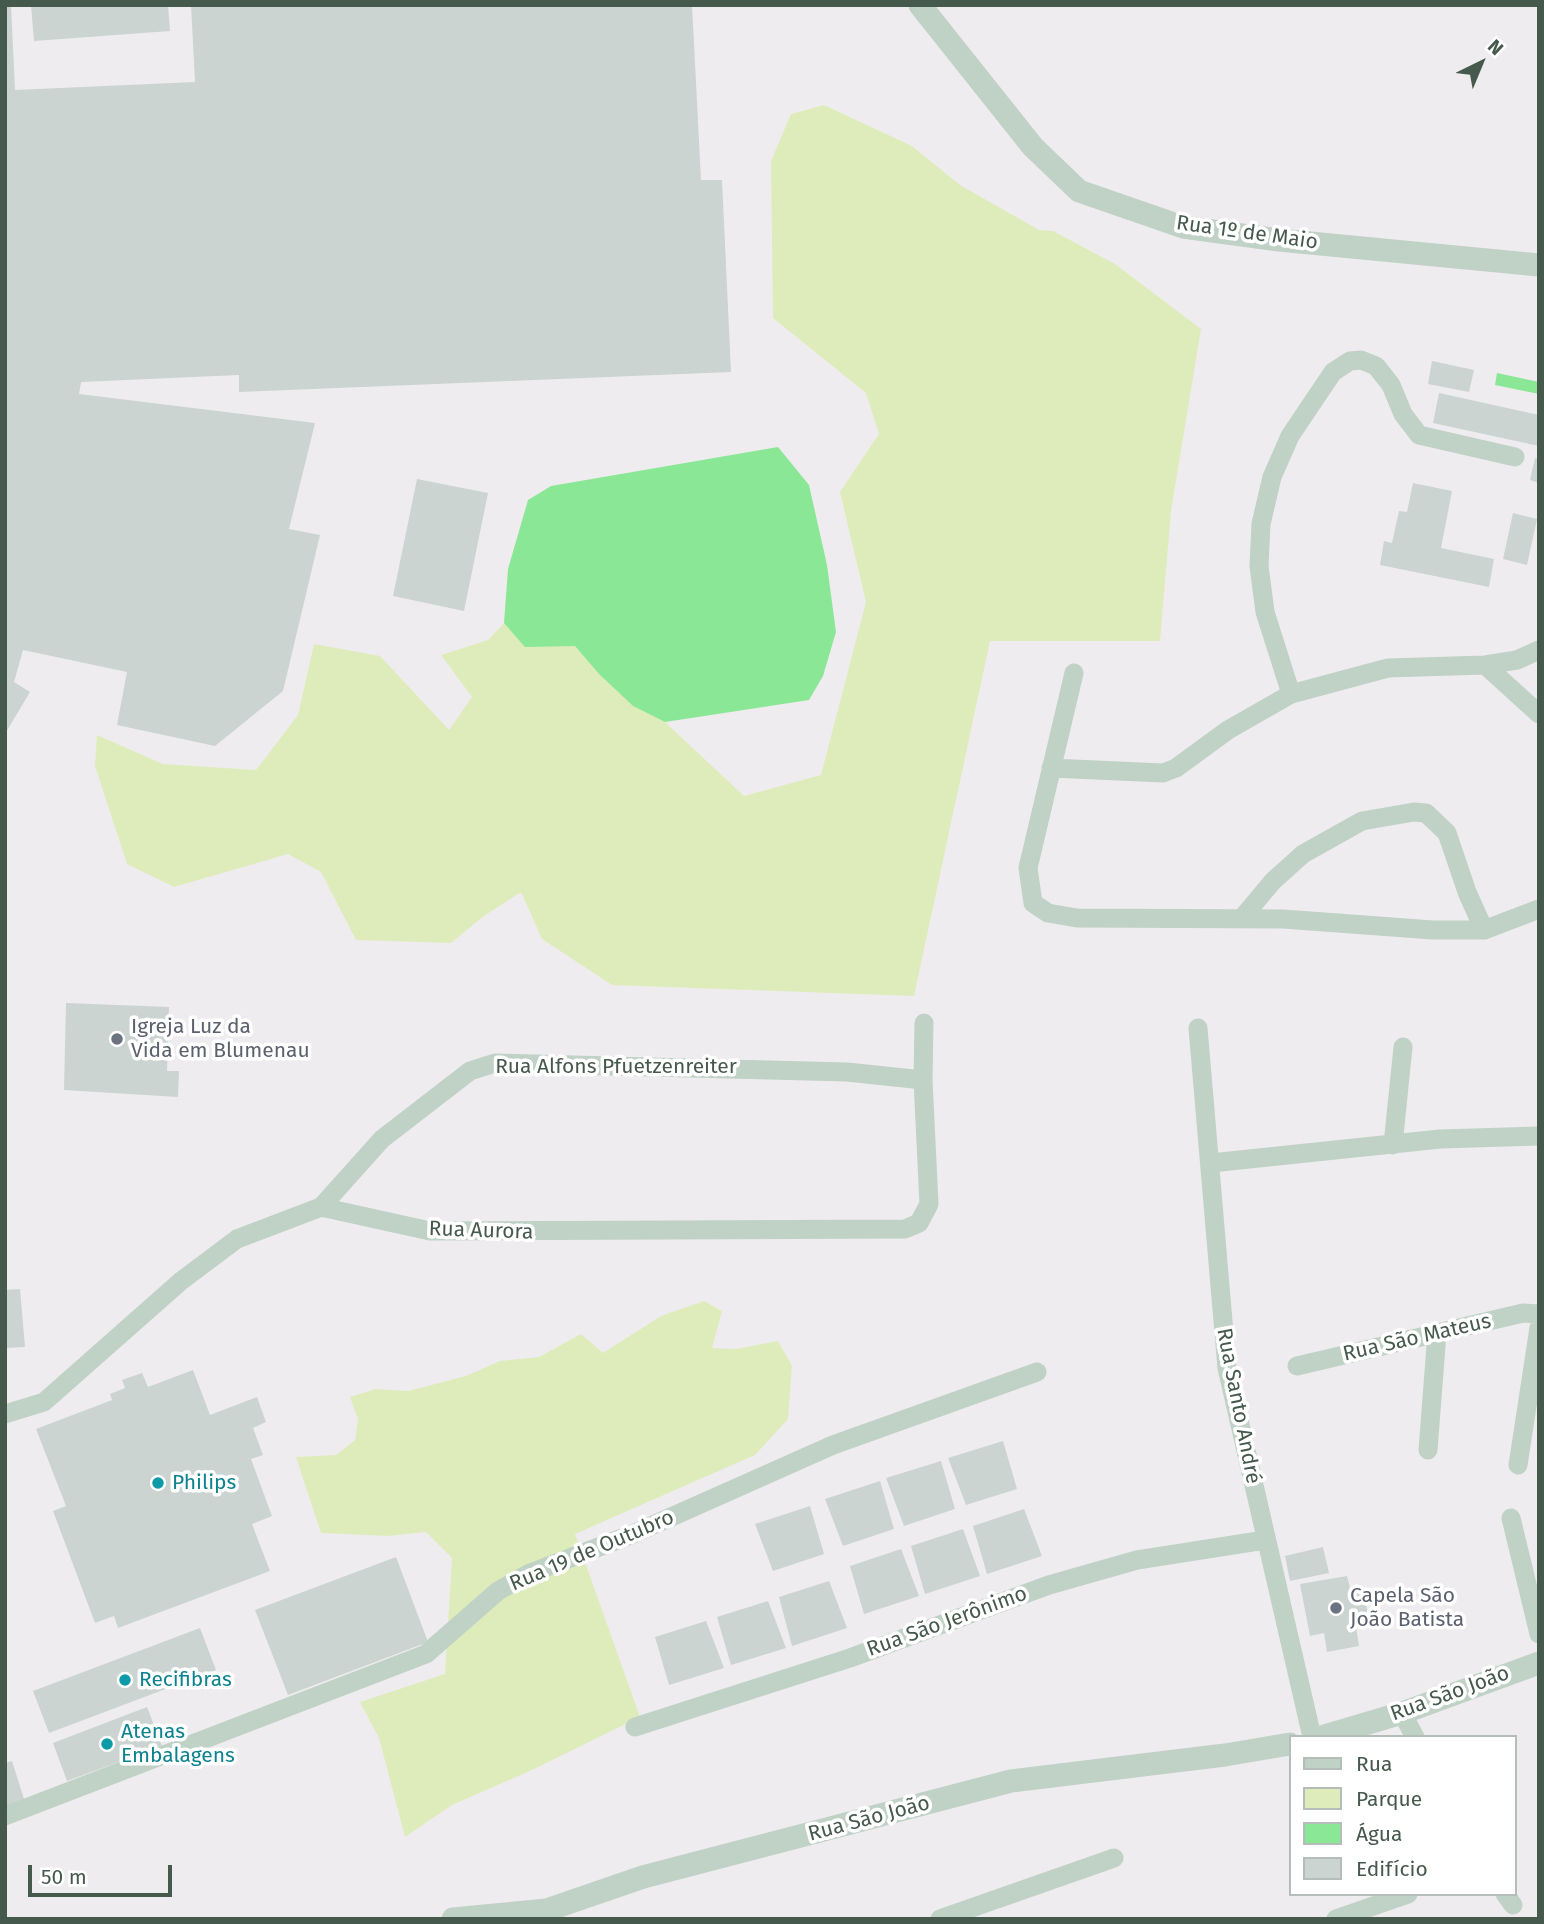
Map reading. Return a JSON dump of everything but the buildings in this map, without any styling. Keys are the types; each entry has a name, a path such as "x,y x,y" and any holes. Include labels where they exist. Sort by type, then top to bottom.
{"street":[{"name":"Rua 1º de Maio","path":"919,5 1032,147 1079,191 1183,227 1279,240 1539,265"},
{"path":"1291,694 1265,612 1259,566 1261,524 1272,477 1290,436 1333,372 1350,361 1362,360 1376,366 1391,385 1403,414 1419,435 1515,457"},
{"path":"1051,768 1163,773 1176,768 1228,730 1291,694 1388,668 1485,665 1517,660 1539,650"},
{"path":"1485,665 1539,715"},
{"path":"1074,673 1028,868 1033,903 1048,913 1077,918 1242,918 1484,930 1539,909"},
{"path":"1242,918 1273,881 1303,855 1362,821 1414,812 1426,813 1447,833 1467,892 1484,930"},
{"path":"923,1080 924,1023"},
{"name":"Rua Santo André","path":"1198,1028 1227,1368 1312,1735"},
{"path":"1393,1144 1403,1047"},
{"name":"Rua Alfons Pfuetzenreiter","path":"321,1207 382,1139 470,1071 495,1063 821,1071 923,1080"},
{"name":"Rua Aurora","path":"321,1207 430,1231 561,1233 905,1229 919,1223 929,1203 923,1080"},
{"path":"1211,1163 1440,1139 1539,1136"},
{"path":"5,1414 44,1402 181,1281 237,1239 321,1207"},
{"name":"Rua São Mateus","path":"1297,1366 1523,1313 1539,1314"},
{"path":"1518,1465 1539,1328"},
{"path":"1428,1450 1437,1333"},
{"name":"Rua 19 de Outubro","path":"5,1816 426,1654 498,1591 528,1574 632,1534 833,1445 1037,1373"},
{"path":"1511,1518 1539,1634"},
{"name":"Rua São Jerônimo","path":"635,1727 875,1649 1049,1585 1137,1560 1265,1540"},
{"name":"Rua São João","path":"1328,1735 1402,1713 1539,1663"},
{"path":"1402,1713 1414,1735"},
{"name":"Rua São João","path":"453,1919 547,1910 643,1877 1011,1781 1225,1755 1288,1744"},
{"path":"940,1919 1114,1858"},
{"path":"1336,1919 1402,1896"}],"green space":[{"path":"824,105 912,146 960,185 1039,230 1053,231 1115,264 1201,329 1171,511 1160,641 990,641 914,996 612,985 542,939 521,892 484,916 451,943 356,940 321,872 288,854 174,887 127,864 95,766 97,735 163,764 256,770 298,715 314,644 380,656 449,730 472,697 441,655 488,640 504,623 532,646 575,646 599,674 633,706 665,722 744,796 821,775 866,602 840,492 879,434 866,393 773,318 771,161 791,114"},
{"path":"704,1301 722,1311 712,1348 736,1349 778,1341 792,1366 788,1419 755,1455 575,1534 640,1717 532,1770 452,1805 405,1837 379,1738 360,1702 445,1674 452,1558 426,1532 387,1536 321,1533 296,1457 336,1455 355,1440 358,1419 350,1397 376,1389 408,1391 466,1376 500,1361 539,1357 581,1334 603,1353 661,1316"}],"water":[{"path":"1497,373 1539,382 1539,394 1495,385"},
{"path":"778,447 809,485 827,565 836,632 823,676 809,700 665,722 633,706 599,674 575,646 525,647 504,623 508,569 528,500 551,486"}],"place":[{"name":"Igreja Luz da Vida em Blumenau","path":"117,1039"},
{"name":"Philips","path":"158,1483"},
{"name":"Capela São João Batista","path":"1336,1608"},
{"name":"Recifibras","path":"125,1680"},
{"name":"Atenas Embalagens","path":"107,1744"}]}
